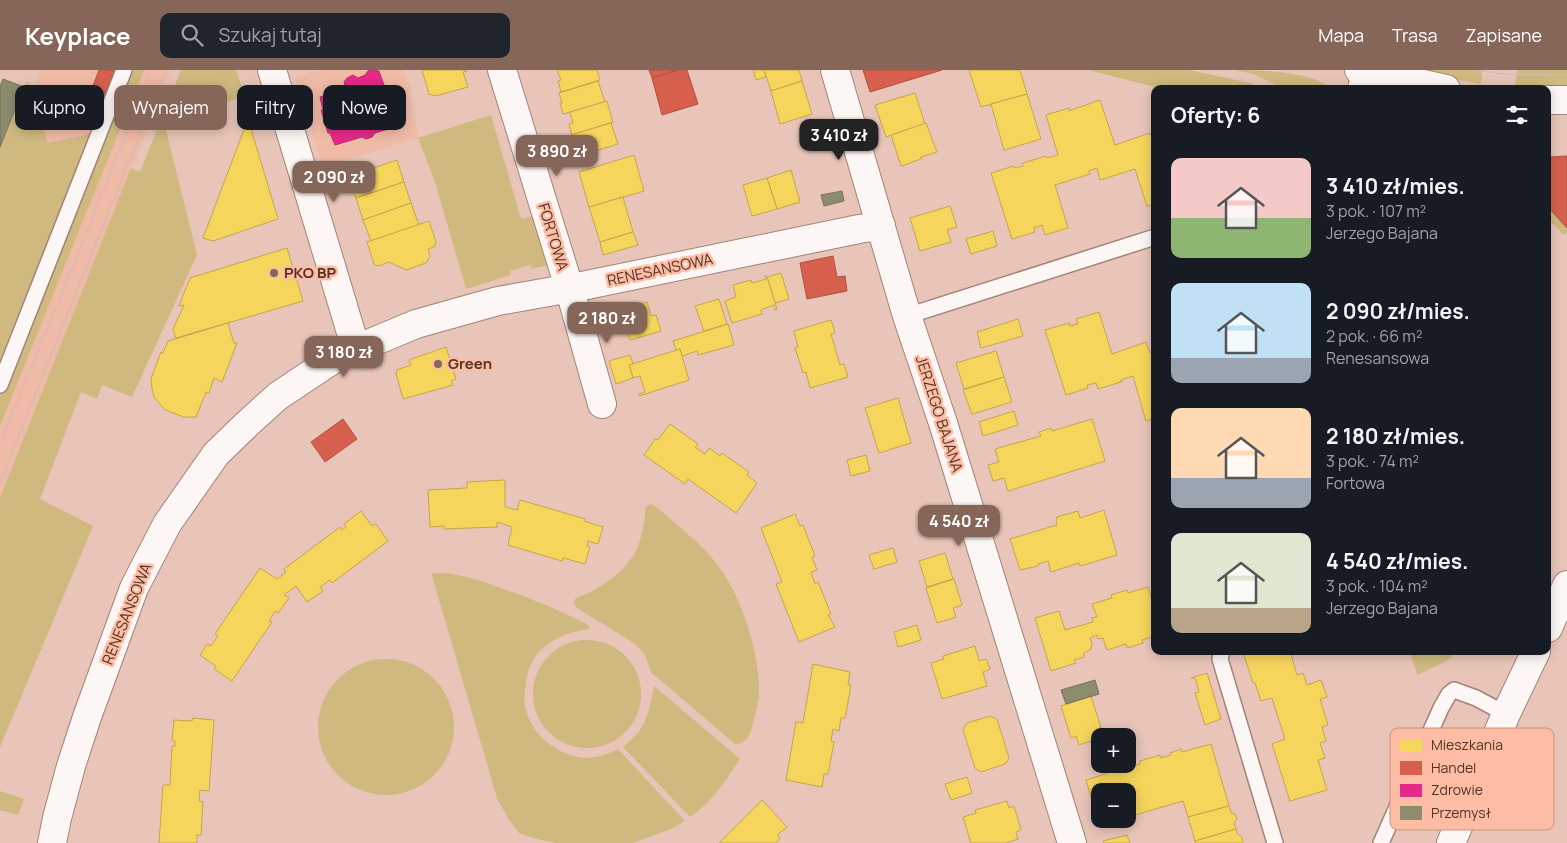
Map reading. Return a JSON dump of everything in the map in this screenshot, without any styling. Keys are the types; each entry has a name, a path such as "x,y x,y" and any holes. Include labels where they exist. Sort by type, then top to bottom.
{"street":[{"path":"272,70 356,349"},
{"name":"FORTOWA","path":"502,70 569,287 602,404"},
{"name":"JERZEGO BAJANA","path":"834,70 907,316 946,433 1072,843"},
{"path":"1362,77 1418,85"},
{"path":"1551,100 1567,100"},
{"name":"RENESANSOWA","path":"52,843 71,766 86,717 134,588 167,524 216,454 278,396 335,358 416,324 498,301 881,226"},
{"path":"1556,618 1567,584"},
{"path":"1500,728 1534,655"},
{"path":"1451,843 1457,830"}],"lane":[{"path":"0,385 124,70"},
{"path":"907,316 1151,238"},
{"path":"1221,655 1220,659 1275,843"},
{"path":"1432,728 1449,694 1454,690 1506,714"},
{"path":"1381,843 1390,823"}],"shaded area":[{"path":"41,70 114,70 104,97 104,85 35,85"},
{"path":"131,70 144,70 138,85 125,85"},
{"path":"144,70 171,70 165,85 138,85"},
{"path":"181,70 236,70 241,85 237,85 237,99 227,102 227,85 175,85"},
{"path":"319,70 404,70 411,92 408,93 416,121 418,138 323,167 311,130 313,130 313,85 297,85 295,78"},
{"path":"1088,70 1189,70 1254,85 1151,85"},
{"path":"1235,70 1271,71 1300,75 1312,78 1325,85 1275,85 1254,74"},
{"path":"1408,70 1482,70 1481,84"},
{"path":"1517,70 1567,70 1567,89 1551,88 1551,85 1515,85"},
{"path":"15,110 15,130 44,130 48,143 90,134 0,360 0,147"},
{"path":"114,112 114,130 120,130 0,426 0,397"},
{"path":"491,115 521,219 537,215 553,264 532,269 530,265 510,271 511,275 466,289 434,179 418,138"},
{"path":"44,130 92,130 90,134 48,144"},
{"path":"120,130 147,130 0,498 0,426"},
{"path":"157,130 166,130 197,255 132,397 102,385 97,399 81,392 40,499 93,526 0,747 0,498 131,168 140,172"},
{"path":"1551,210 1567,228 1567,232 1564,235 1551,222"},
{"path":"652,504 694,539 711,557 727,580 742,610 753,644 759,678 757,706 750,732 743,742 735,744 651,672 645,655 634,643 577,608 574,604 575,599 603,585 617,575 629,562 634,555 641,536 646,506"},
{"path":"433,573 459,575 484,582 534,600 587,624 590,628 564,635 550,643 538,653 533,661 528,674 524,696 529,719 540,736 556,749 566,753 589,758 618,749 685,821 671,829 633,843 556,843 519,833 509,820 497,798 432,576"},
{"path":"587,640 608,644 625,656 637,673 641,694 637,715 625,732 608,744 587,748 566,744 549,732 537,715 533,694 537,673 549,656 566,644"},
{"path":"1410,655 1451,655 1452,658 1418,675"},
{"path":"386,659 412,664 424,670 434,679 443,689 449,701 454,727 449,753 443,765 434,775 424,784 412,790 386,795 360,790 348,784 338,775 329,765 323,753 318,727 323,701 329,689 338,679 348,670 360,664"},
{"path":"654,686 740,759 712,798 690,817 623,747 638,733 644,722"},
{"path":"0,791 24,799 18,815 0,810"}],"building: Mieszkania":[{"path":"422,70 467,70 463,72 468,87 435,96 429,94"},
{"path":"557,70 597,70 600,80 561,92 558,81 561,80"},
{"path":"753,70 764,70 766,77 756,80"},
{"path":"764,70 799,70 802,81 771,91"},
{"path":"969,70 1020,70 1027,94 981,107"},
{"path":"598,81 605,102 563,114 559,93"},
{"path":"802,81 812,114 780,124 771,91"},
{"path":"915,93 925,124 886,137 875,105"},
{"path":"1027,94 1041,139 1004,150 991,104"},
{"path":"1100,100 1115,145 1150,133 1151,205 1147,206 1135,169 1100,180 1097,168 1089,171 1090,174 1055,185 1068,228 1045,235 1042,225 1034,228 1035,232 1012,239 991,173 1014,166 1015,168 1023,166 1023,163 1046,156 1047,158 1058,155 1046,115 1069,108 1069,111"},
{"path":"607,101 613,122 572,135 569,124 573,123 570,112"},
{"path":"611,123 618,144 576,157 573,145 577,144 574,134"},
{"path":"926,123 937,152 901,166 891,135"},
{"path":"244,130 251,130 278,219 213,241 203,238"},
{"path":"634,155 644,191 589,207 579,172"},
{"path":"397,160 404,182 356,198 349,176"},
{"path":"791,170 800,202 777,209 767,178"},
{"path":"767,178 777,209 752,216 743,185"},
{"path":"404,182 411,203 363,220 356,198"},
{"path":"623,197 633,232 600,242 589,207"},
{"path":"411,203 419,225 371,241 363,220"},
{"path":"950,206 957,227 947,230 951,242 920,251 910,218"},
{"path":"429,221 436,242 434,247 428,249 430,256 426,263 406,270 389,262 378,266 374,264 367,242"},
{"path":"993,231 997,246 971,254 966,239"},
{"path":"633,232 638,245 603,255 600,242"},
{"path":"287,248 303,301 176,338 173,329 184,305 179,306 190,278"},
{"path":"781,273 789,299 775,303 767,277"},
{"path":"765,275 777,309 775,310 774,305 761,310 762,314 732,323 725,301 736,297 733,285 751,280 752,283 766,279"},
{"path":"719,299 727,324 704,331 695,306"},
{"path":"647,302 651,316 656,315 661,331 630,340 620,309"},
{"path":"1099,312 1112,354 1146,342 1151,353 1151,419 1146,421 1133,376 1098,389 1096,383 1087,385 1088,388 1066,395 1045,330 1069,323 1070,326 1078,324 1076,319"},
{"path":"1018,319 1023,336 981,348 977,332"},
{"path":"831,320 835,333 831,334 840,365 844,364 848,377 810,388 806,372 803,373 795,348 798,347 794,331"},
{"path":"228,323 234,343 237,343 222,382 214,378 209,393 206,392 196,417 184,417 165,410 154,397 151,379 161,352 163,353 168,341"},
{"path":"728,324 734,345 698,355 697,351 682,356 680,349 676,350 673,341"},
{"path":"446,347 456,379 451,381 453,385 403,399 396,373 397,370 411,365 409,360"},
{"path":"680,349 689,380 639,396 639,394 645,392 640,376 633,378 629,365"},
{"path":"996,351 1004,377 964,389 956,363"},
{"path":"630,355 633,364 629,365 633,378 616,384 609,361"},
{"path":"1004,377 1012,402 972,414 963,390"},
{"path":"898,398 911,443 879,453 865,408"},
{"path":"1014,411 1018,425 983,436 979,422"},
{"path":"1092,419 1105,461 1008,491 1004,478 993,481 988,465 999,462 995,449 1041,436 1039,432 1051,428 1052,431"},
{"path":"670,424 698,444 695,447 705,454 709,448 720,456 722,453 749,472 747,475 757,483 736,513 688,479 685,484 644,455 655,439 658,440"},
{"path":"866,455 870,471 851,476 847,460"},
{"path":"505,480 505,507 517,510 520,500 585,519 584,521 603,527 598,544 588,541 587,546 590,547 585,564 563,558 562,561 508,545 512,527 497,522 497,527 444,529 444,526 430,527 428,490 467,488 467,482"},
{"path":"1104,510 1117,555 1080,566 1079,563 1051,572 1048,561 1038,564 1038,566 1020,570 1010,539 1057,525 1057,517 1078,511 1080,518"},
{"path":"361,511 372,526 376,524 388,541 332,583 330,580 320,587 323,591 307,602 296,586 284,595 289,598 278,613 275,611 269,621 272,622 232,681 214,669 216,666 200,655 207,644 211,646 218,636 215,634 260,568 277,579 286,572 284,569 340,527 342,530 346,527 344,524"},
{"path":"795,514 800,526 803,525 815,556 812,557 817,570 811,572 815,584 818,582 831,614 828,615 835,627 799,642 776,584 782,582 761,528"},
{"path":"893,548 897,562 874,569 869,555"},
{"path":"945,553 953,579 927,587 919,561"},
{"path":"954,579 962,605 953,608 956,617 937,623 926,588"},
{"path":"1148,587 1151,597 1151,637 1142,640 1143,643 1127,648 1126,644 1107,650 1103,638 1098,639 1097,635 1090,638 1091,649 1084,653 1084,657 1074,660 1076,663 1051,671 1035,618 1059,611 1065,630 1093,622 1092,618 1097,617 1092,604 1112,598 1111,595 1127,590 1128,593"},
{"path":"917,625 921,640 898,647 894,632"},
{"path":"975,646 979,661 986,659 990,669 983,672 987,686 942,699 931,663 944,659 943,656"},
{"path":"1244,655 1291,655 1297,675 1303,673 1307,685 1321,680 1327,697 1320,699 1328,725 1322,727 1326,741 1320,743 1325,758 1318,760 1327,790 1290,801 1272,744 1285,739 1272,698 1261,701 1255,683 1253,683"},
{"path":"813,664 850,672 848,685 851,685 845,718 841,718 839,731 833,729 831,741 834,742 828,774 824,774 822,787 786,780 796,722 803,723"},
{"path":"1207,673 1221,719 1205,725 1195,693 1199,692 1195,678 1191,678"},
{"path":"1091,696 1101,728 1091,728 1091,741 1079,745 1076,736 1071,738 1061,706"},
{"path":"990,716 997,719 1009,758 1005,764 981,772 975,768 963,730 967,723"},
{"path":"193,718 214,720 209,791 200,790 199,801 203,802 201,835 197,835 197,843 159,843 163,785 170,785 172,746 175,746 175,741 172,741 174,720 192,721"},
{"path":"1211,744 1229,806 1188,817 1183,801 1136,815 1136,783 1091,783 1091,797 1086,780 1108,773 1136,773 1136,765 1140,764 1140,761 1160,755 1160,758 1171,755 1170,753 1181,749 1182,752"},
{"path":"967,777 972,793 951,800 945,784"},
{"path":"762,800 787,827 777,835 780,838 776,843 719,843"},
{"path":"1007,801 1009,808 1014,806 1021,830 1016,832 1018,839 1006,843 971,843 963,817 976,813 975,810"},
{"path":"1229,806 1231,813 1235,814 1237,819 1234,823 1236,829 1195,841 1188,817"},
{"path":"1236,829 1237,834 1241,836 1242,843 1195,843 1195,841"},
{"path":"1127,835 1130,843 1104,843 1103,841"}],"building: Handel":[{"path":"99,70 114,70 104,96 104,85 93,85"},
{"path":"649,70 678,70 652,78"},
{"path":"678,70 687,70 698,104 662,115 652,78"},
{"path":"863,70 942,70 870,92"},
{"path":"1567,156 1567,228 1551,210 1551,157"},
{"path":"833,256 837,277 845,276 847,291 807,299 800,263"},
{"path":"343,419 357,439 325,462 311,442"}],"building: Zdrowie":[{"path":"368,71 379,71 384,85 345,85 344,82 347,78 353,75 358,78 365,75"},
{"path":"323,96 323,110 320,97"},
{"path":"327,130 385,130 375,133 372,137 366,139 362,137 335,145 330,133"}],"building: Przemysł":[{"path":"3,79 19,85 15,85 15,110 0,147 0,86"},
{"path":"842,191 844,201 824,206 821,195"},
{"path":"1095,680 1099,694 1066,704 1061,690"}],"tram line":[{"path":"0,443 83,242 151,70"},
{"path":"0,482 166,70"},
{"path":"1473,70 1504,74 1567,75"}],"place":[{"name":"PKO BP","path":"274,273"},
{"name":"Green","path":"438,364"}]}
